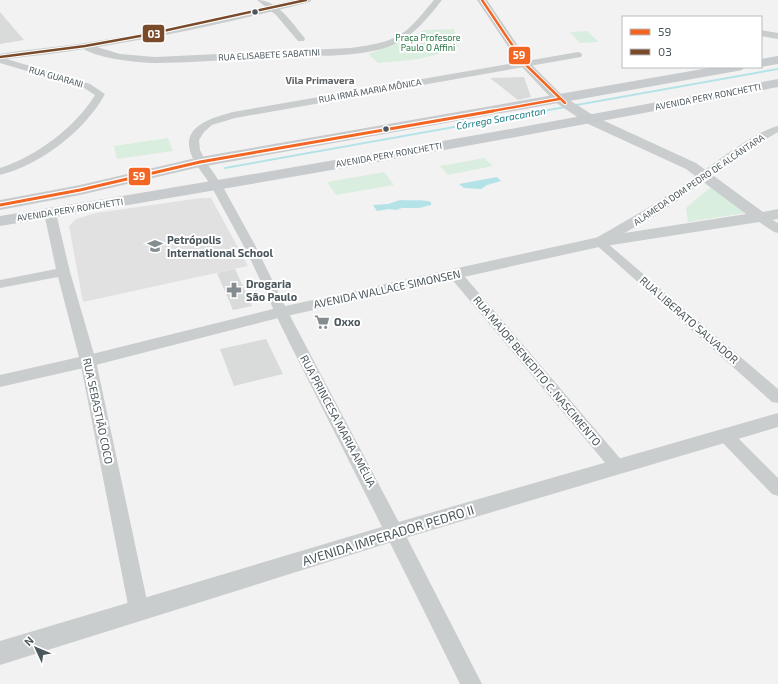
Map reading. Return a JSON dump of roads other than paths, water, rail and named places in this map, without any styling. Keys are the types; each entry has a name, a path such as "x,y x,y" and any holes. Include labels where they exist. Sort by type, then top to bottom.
{"main road":[{"path":"762,62 778,59"},
{"name":"AVENIDA PERY RONCHETTI","path":"0,205 80,190 200,162 557,102 732,68"},
{"name":"AVENIDA PERY RONCHETTI","path":"0,221 216,185 778,83"},
{"path":"557,102 580,118"}],"street":[{"path":"261,0 274,8 302,39"},
{"path":"0,57 84,46 202,24 306,0"},
{"name":"RUA ELISABETE SABATINI","path":"84,46 99,52 120,57 155,60 350,51 384,45 397,40 412,30 438,0"},
{"path":"482,0 525,64 557,102"},
{"path":"762,33 778,36"},
{"name":"RUA IRMÃ MARIA MÔNICA","path":"200,162 194,150 194,140 200,130 208,123 233,114 578,55"},
{"name":"RUA GUARANI","path":"0,60 87,86 100,94 92,107 69,132 50,147 28,161 0,172"},
{"path":"580,118 691,166 705,174 778,229"},
{"name":"ALAMEDA DOM PEDRO DE ALCÂNTARA","path":"599,242 654,211 705,174 749,145 778,129"},
{"name":"RUA PRINCESA MARIA AMÉLIA","path":"200,162 216,185 249,245 281,312 395,532 471,684"},
{"name":"RUA SEBASTIÃO COCO","path":"50,213 63,272 88,361 140,610"},
{"name":"AVENIDA WALLACE SIMONSEN","path":"0,381 88,361 281,312 599,242 778,214"},
{"name":"RUA LIBERATO SALVADOR","path":"599,242 778,398"},
{"path":"0,284 63,272"},
{"name":"RUA MAJOR BENEDITO C. NASCIMENTO","path":"455,274 618,467"},
{"name":"AVENIDA IMPERADOR PEDRO II","path":"0,653 395,532 778,420"},
{"path":"726,436 778,489"}],"water":[{"path":"497,177 501,181 487,185 481,189 464,188 459,184"},
{"path":"400,200 427,201 431,202 431,205 419,208 402,208 396,210 389,209 377,211 373,205 388,204"}],"waterway":[{"name":"Córrego Saracantan","path":"225,168 778,69"}],"place":[{"name":"Petrópolis International School","path":"155,246"},
{"name":"Drogaria São Paulo","path":"234,290"},
{"name":"Oxxo","path":"322,322"}],"district":[{"name":"Vila Primavera","path":"320,80"}],"park label":[{"name":"Praça Profesore Paulo O Affini","path":"428,44"}]}
